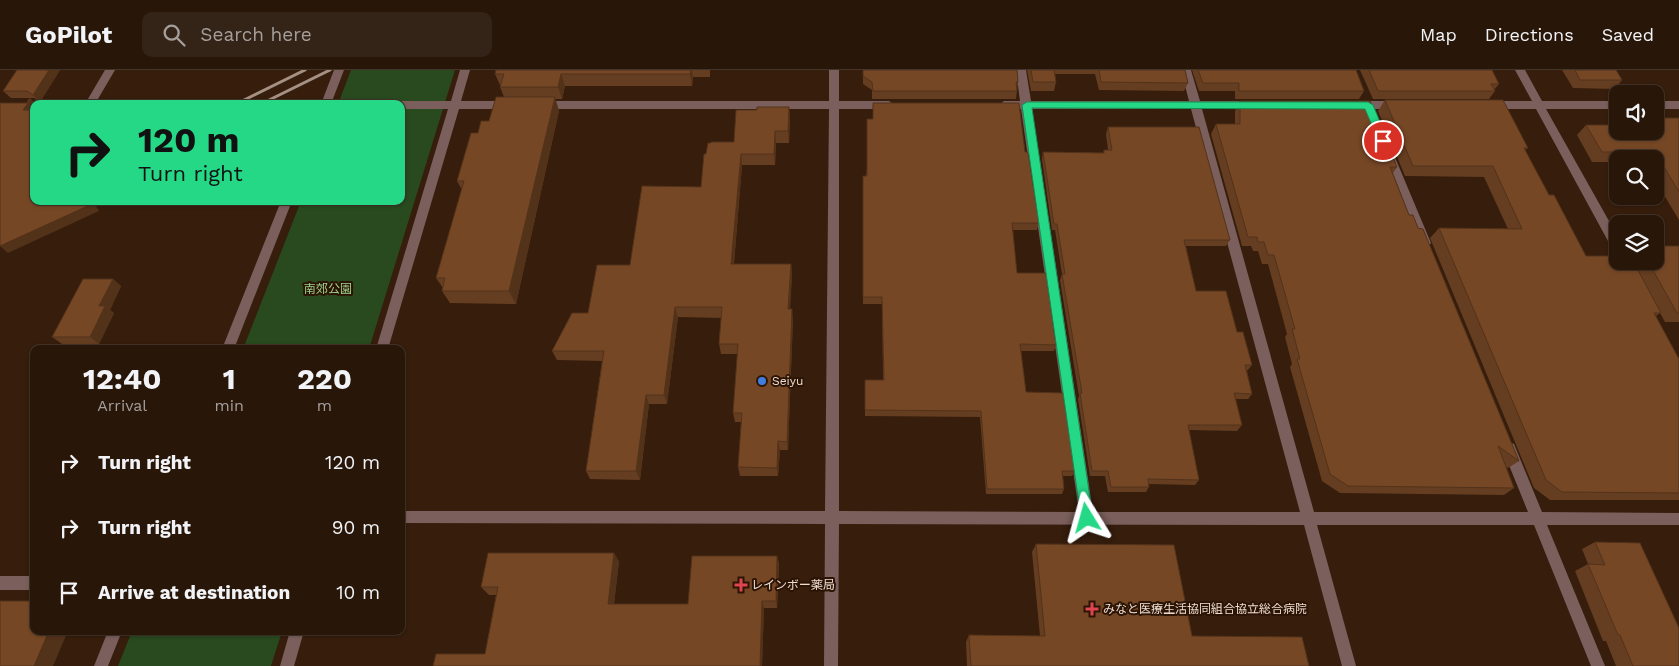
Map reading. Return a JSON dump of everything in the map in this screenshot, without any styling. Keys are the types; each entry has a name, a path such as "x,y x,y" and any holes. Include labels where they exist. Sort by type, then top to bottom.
{"street":[{"path":"92,100 110,70"},
{"path":"327,100 338,70"},
{"path":"383,345 465,70"},
{"path":"831,666 834,70"},
{"path":"1022,70 1087,518"},
{"path":"1186,70 1349,666"},
{"path":"1520,70 1609,232"},
{"path":"405,105 902,105"},
{"path":"988,105 1263,105"},
{"path":"1349,105 1406,105"},
{"path":"1482,105 1609,105"},
{"path":"1664,105 1679,105"},
{"path":"1383,142 1429,252"},
{"path":"230,345 285,205"},
{"path":"1504,436 1598,666"},
{"path":"405,517 1679,519"},
{"path":"0,583 30,583"},
{"path":"101,666 113,635"},
{"path":"287,666 296,635"}],"green space":[{"name":"南郊公園","path":"351,70 455,70 370,345 245,345 299,205 405,205 405,100 340,100"},
{"path":"130,635 281,635 271,666 118,666"}],"building":[{"path":"17,70 49,70 33,95 27,91 3,91"},
{"path":"496,70 691,70 690,74 561,74 558,87 500,87 504,74 495,74"},
{"path":"863,70 1017,70 1018,82 1016,82 1017,91 873,91 872,82 863,76"},
{"path":"1031,70 1054,70 1056,82 1033,82"},
{"path":"1099,70 1185,70 1188,83 1101,82"},
{"path":"1198,70 1356,70 1364,91 1239,91 1239,83 1203,83"},
{"path":"1369,70 1492,70 1499,84 1491,84 1495,91 1378,91"},
{"path":"1575,70 1616,70 1622,80 1580,80"},
{"path":"496,97 555,97 509,291 442,291 445,278 436,278 464,181 457,181 471,133 478,133 481,121 489,121"},
{"path":"31,99 23,110 30,110 30,205 90,205 0,246 0,103 27,103"},
{"path":"1385,100 1503,100 1528,148 1524,148 1549,195 1554,195 1586,256 1609,256 1609,270 1638,270 1661,313 1654,313 1679,359 1679,493 1562,492 1546,480 1439,228 1522,229 1493,166 1413,166"},
{"path":"1240,101 1370,101 1397,167 1390,167 1409,215 1413,215 1418,228 1423,229 1519,461 1498,446 1514,488 1348,486 1330,474 1297,359 1300,359 1292,329 1295,329 1274,255 1268,255 1264,242 1258,242 1257,237 1248,237 1216,124 1240,124"},
{"path":"873,103 1019,103 1025,152 1028,152 1039,223 1012,223 1017,273 1046,273 1056,345 1020,344 1026,392 1063,393 1075,471 1062,471 1064,489 987,489 981,411 865,410 865,380 884,380 882,297 863,297 863,176 867,176 867,119 873,119"},
{"path":"757,107 789,107 788,131 775,131 774,154 741,154 731,264 791,264 788,309 792,309 787,442 778,441 777,468 738,467 742,413 733,413 738,344 719,344 722,307 675,307 664,395 646,395 636,471 586,471 604,351 552,351 572,313 588,313 597,265 630,265 642,186 701,187 704,154 706,154 708,143 734,142 736,110 757,110"},
{"path":"1664,118 1679,118 1679,192 1664,167 1664,150 1609,150 1609,152 1602,152 1586,125 1609,125 1609,140 1664,140"},
{"path":"1108,127 1199,127 1230,240 1184,240 1196,291 1226,291 1237,332 1243,332 1252,365 1245,365 1252,394 1234,393 1242,425 1188,425 1199,480 1148,479 1149,487 1111,487 1108,471 1092,471 1080,393 1082,393 1062,274 1065,274 1057,224 1054,224 1043,152 1104,153 1104,150 1112,150"},
{"path":"1664,246 1679,246 1679,313 1677,313 1653,270 1664,270"},
{"path":"83,279 113,279 99,306 105,306 90,337 52,337"},
{"path":"1595,542 1640,543 1679,628 1679,666 1633,666 1588,564 1605,565"},
{"path":"1036,544 1174,545 1192,636 1302,637 1309,666 971,666 969,635 1045,636"},
{"path":"488,553 614,553 608,604 688,604 692,556 777,556 776,601 762,601 760,666 433,666 436,654 485,654 498,587 481,587"},
{"path":"0,601 30,601 30,635 47,635 34,666 0,666"}],"railway":[{"path":"244,100 305,70"},
{"path":"269,100 330,70"}],"place":[{"name":"Seiyu","path":"762,381"},
{"name":"レインボー薬局","path":"741,585"},
{"name":"みなと医療生活協同組合協立総合病院","path":"1092,609"}],"route":[{"path":"1087,518 1027,105 1368,105 1383,141"}]}
